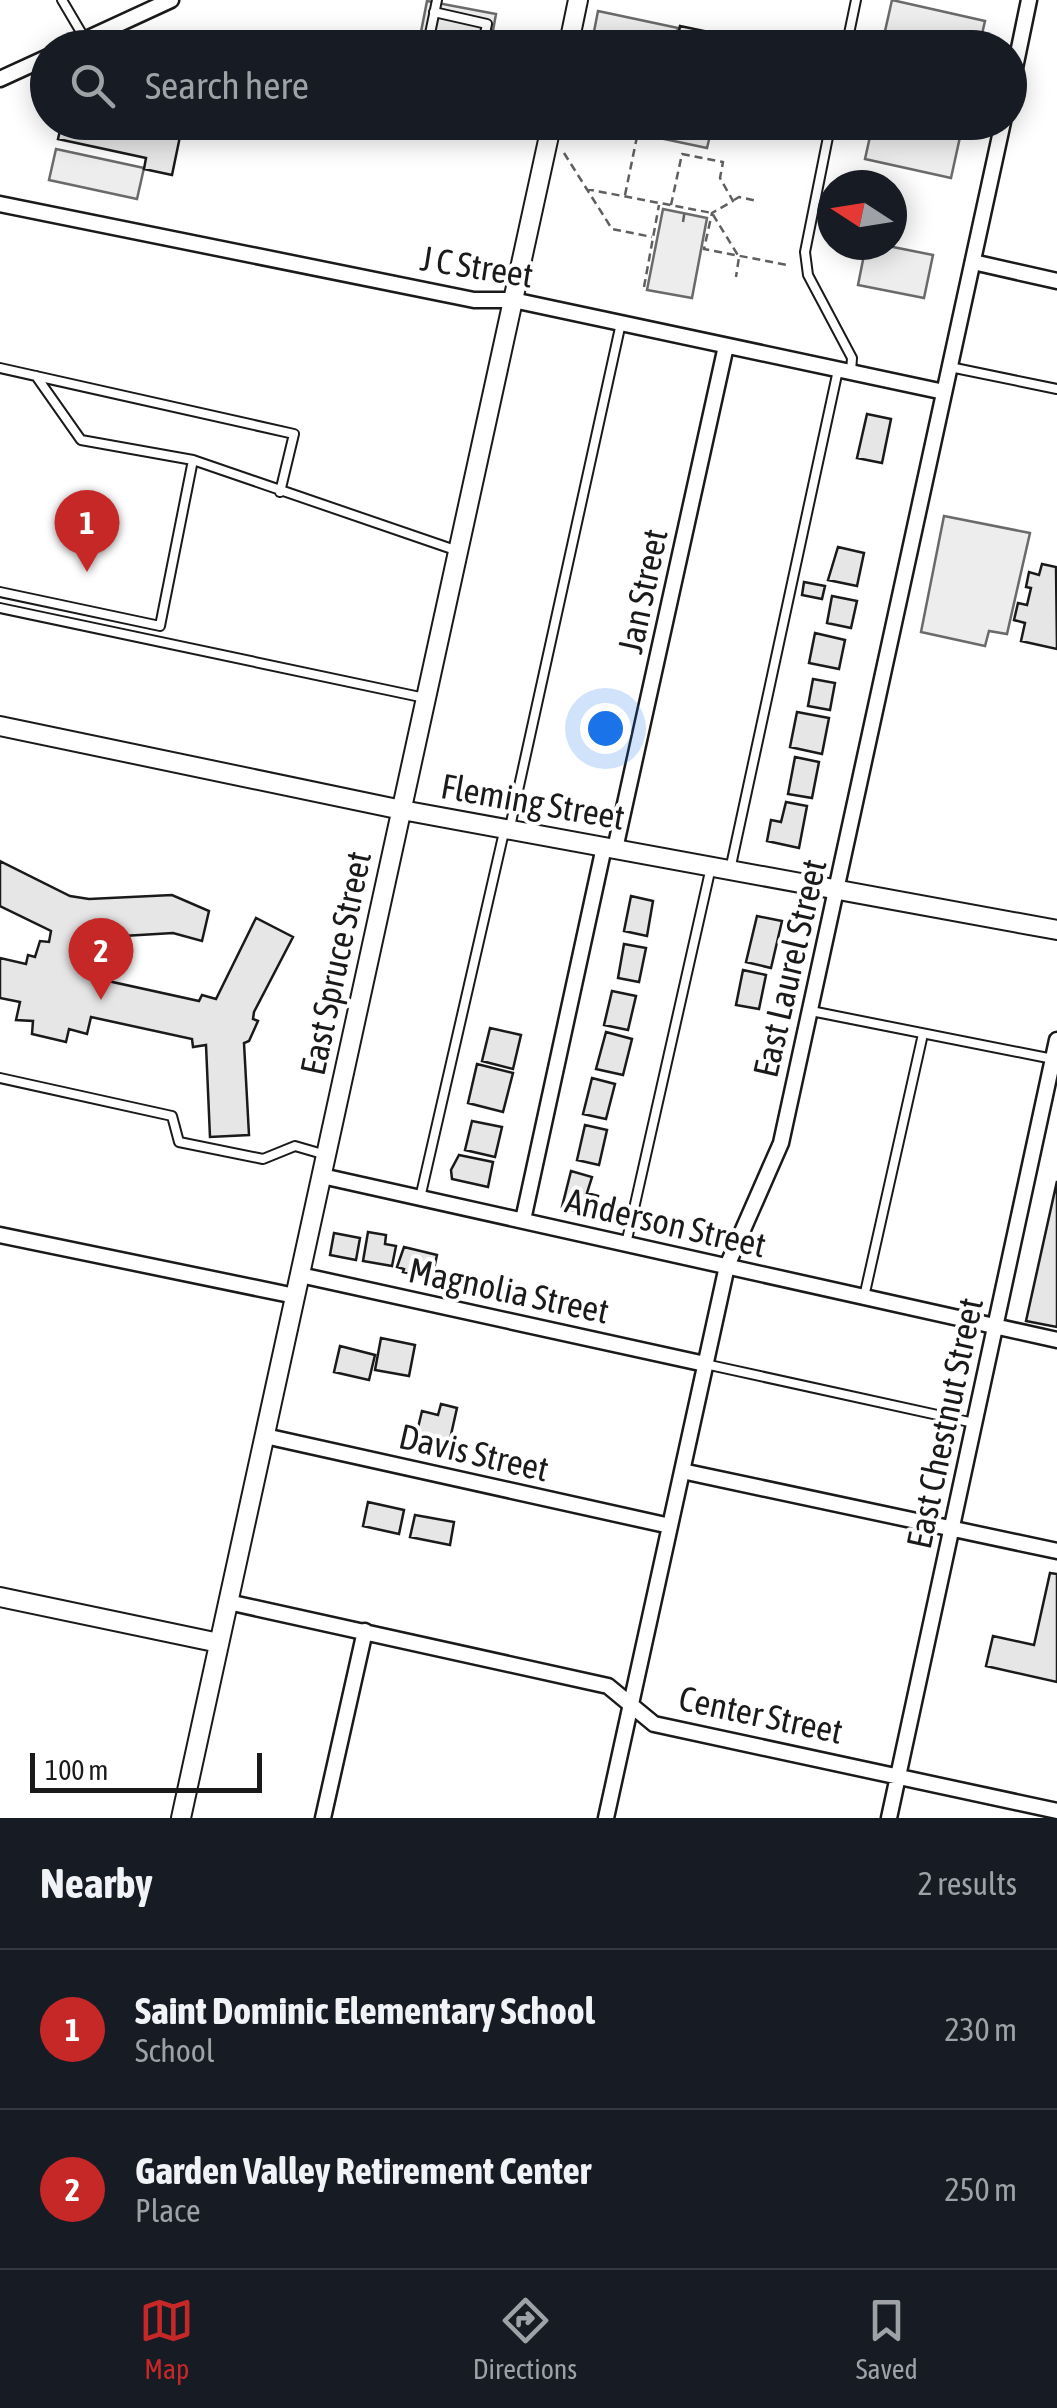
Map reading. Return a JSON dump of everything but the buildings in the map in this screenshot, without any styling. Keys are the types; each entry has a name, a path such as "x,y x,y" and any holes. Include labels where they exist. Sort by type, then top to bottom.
{"street":[{"path":"102,30 155,3 171,0"},
{"path":"572,30 578,0"},
{"path":"1023,30 1029,0"},
{"path":"0,78 30,64"},
{"name":"East Spruce Street","path":"181,1818 548,140"},
{"name":"East Laurel Street","path":"606,1818 726,1266 781,1143 999,140"},
{"name":"J C Street","path":"0,204 474,300 513,300 944,392"},
{"path":"972,262 1057,281"},
{"name":"Jan Street","path":"523,1220 726,346"},
{"name":"Fleming Street","path":"0,726 402,810 1057,930"},
{"name":"East Chestnut Street","path":"889,1818 1057,1040"},
{"name":"Anderson Street","path":"322,1176 1057,1340"},
{"path":"0,1235 296,1296"},
{"name":"Magnolia Street","path":"300,1275 705,1364"},
{"name":"Davis Street","path":"265,1436 670,1526"},
{"path":"682,1472 1057,1551"},
{"path":"0,1597 220,1644"},
{"name":"Center Street","path":"228,1602 608,1686 654,1724 1031,1812 1057,1812"},
{"path":"323,1818 365,1630"}],"lane":[{"path":"62,0 80,30"},
{"path":"431,30 437,0"},
{"path":"850,30 856,0"},
{"path":"434,12 488,24 486,30"},
{"path":"626,1244 844,371 852,358 808,275 805,252 827,140"},
{"path":"420,1198 621,324"},
{"path":"950,367 1057,389"},
{"path":"0,368 294,434 280,492"},
{"path":"36,376 81,440 193,460 458,551"},
{"path":"0,592 160,626 193,460"},
{"path":"0,608 425,698"},
{"path":"811,1010 1053,1059"},
{"path":"864,1297 923,1034"},
{"path":"0,1078 172,1116 179,1142 264,1159 296,1146 326,1155"},
{"path":"705,1364 975,1423"}],"path":[{"path":"625,196 636,140"},
{"path":"670,205 684,140"},
{"path":"560,147 612,230 652,236"},
{"path":"682,154 723,162 720,178 733,201"},
{"path":"586,189 712,214 738,196 756,201"},
{"path":"644,288 660,203"},
{"path":"683,222 685,208"},
{"path":"712,214 738,256 736,277"},
{"path":"712,214 704,249 787,265"}],"shaded area":[{"path":"892,0 985,21 983,30 885,30"},
{"path":"427,1 496,14 493,30 421,30"},
{"path":"598,11 678,28 678,30 594,30"},
{"path":"669,140 709,140 707,148"},
{"path":"869,140 959,140 951,178 865,159"},
{"path":"56,149 144,168 137,199 49,180"},
{"path":"663,209 707,218 692,298 647,290"},
{"path":"907,250 933,255 924,298 858,285 863,260 907,260"},
{"path":"944,516 1030,533 1007,634 989,631 985,646 921,632"}],"place":[{"name":"Saint Dominic Elementary School","path":"87,572"},
{"name":"Garden Valley Retirement Center","path":"101,1000"}]}
